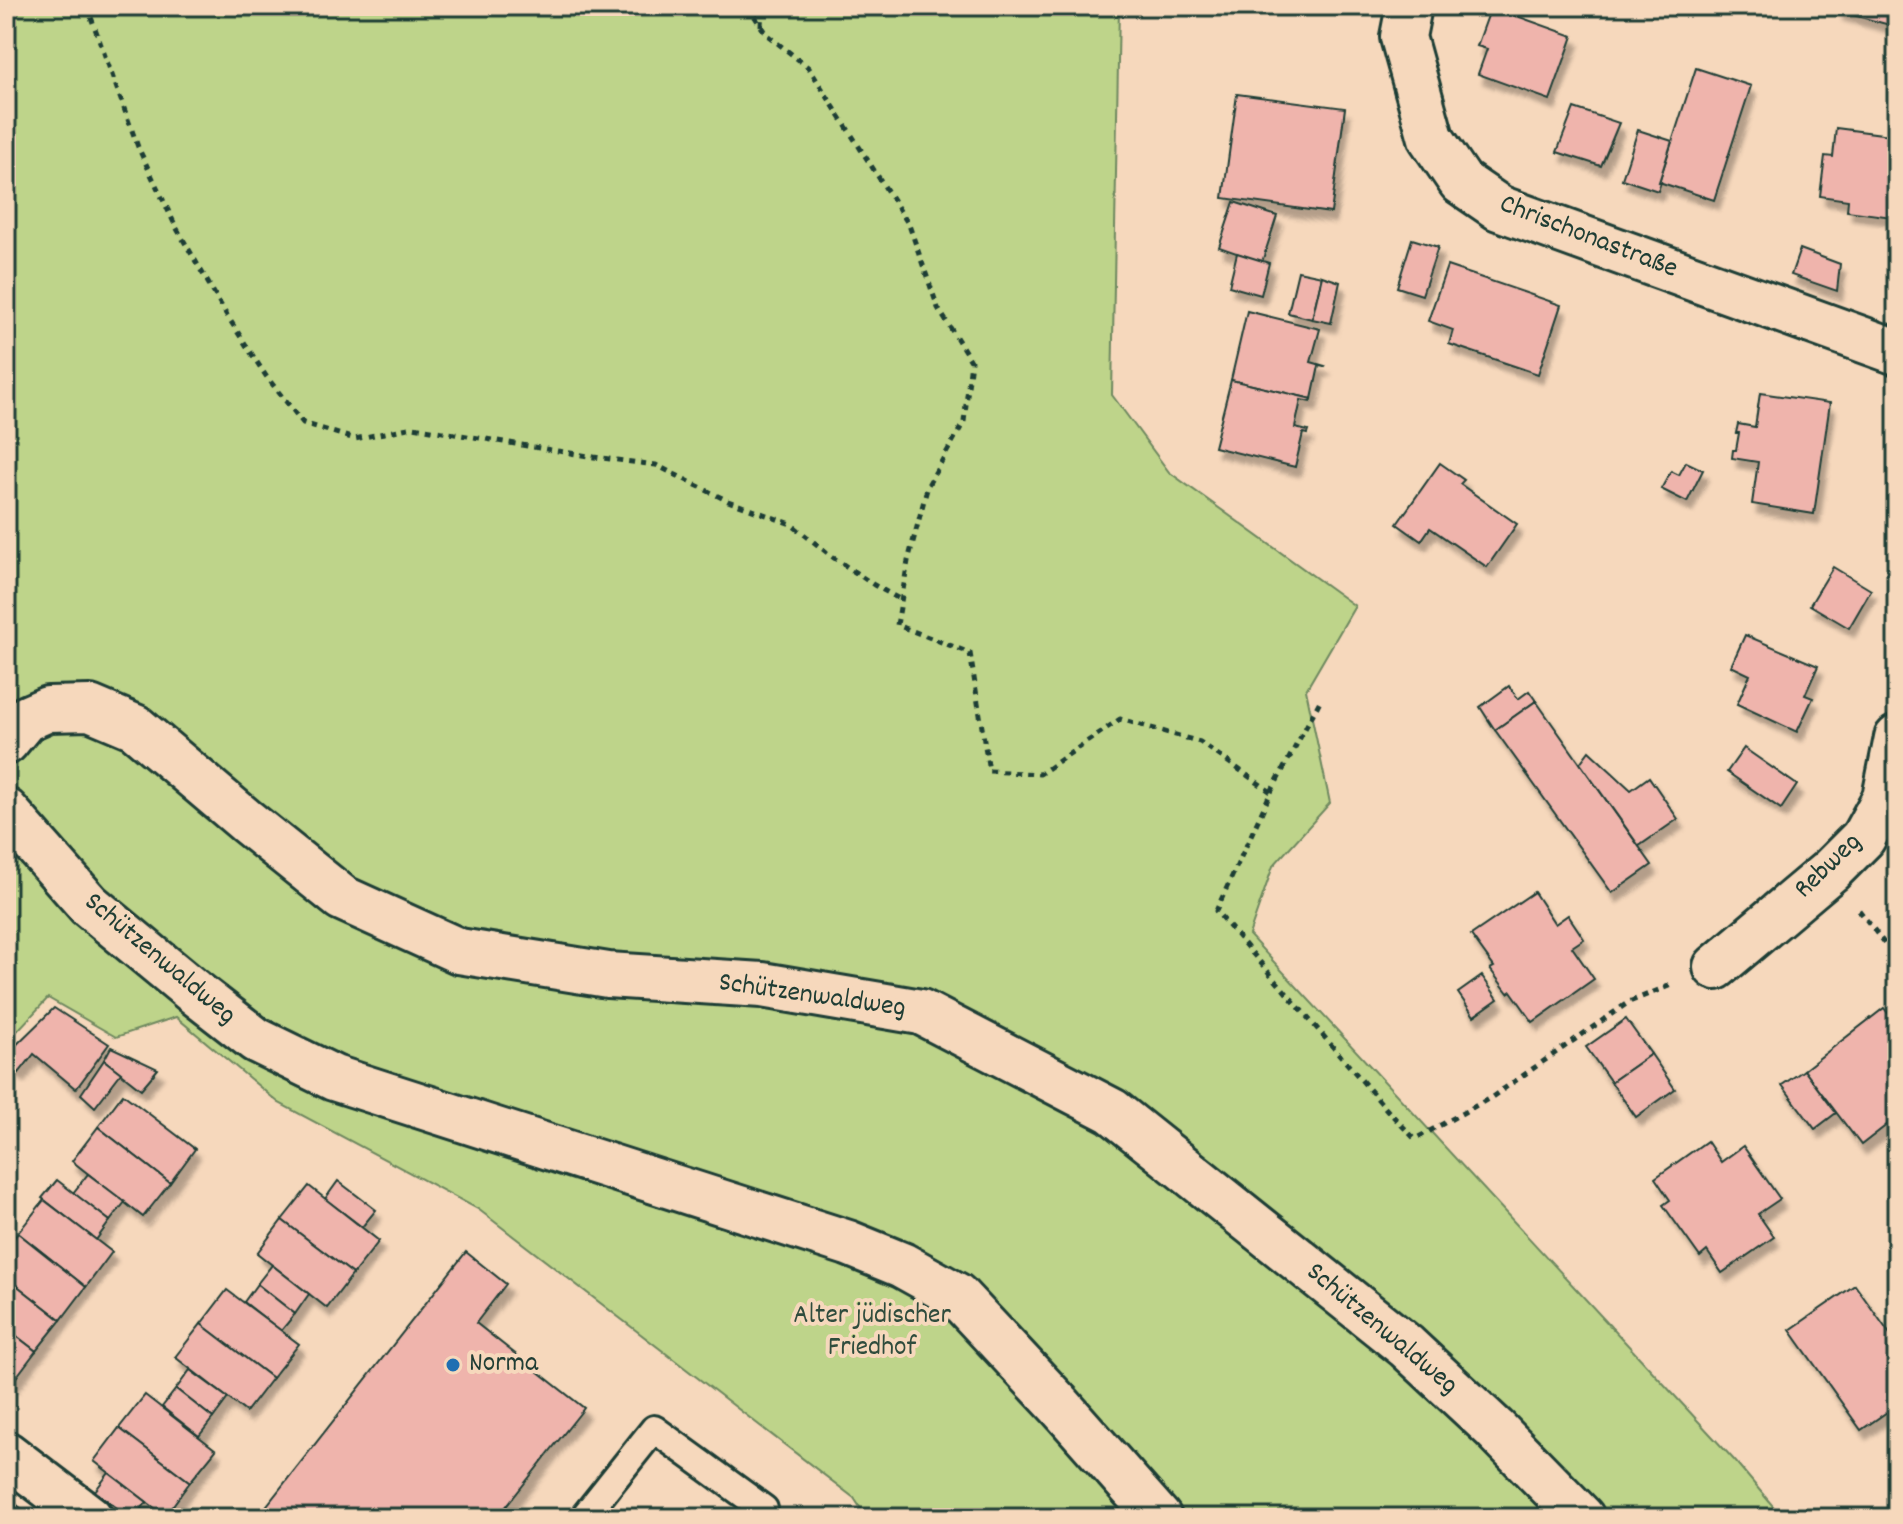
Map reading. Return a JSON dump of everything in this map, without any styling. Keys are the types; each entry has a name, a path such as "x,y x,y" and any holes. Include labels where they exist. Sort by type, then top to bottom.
{"street":[{"name":"Chrischonastraße","path":"1409,6 1403,37 1431,138 1461,182 1499,208 1897,352"},
{"name":"Schützenwaldweg","path":"6,742 25,719 48,709 90,708 135,727 342,898 459,951 608,975 762,985 921,1012 1112,1111 1406,1346 1495,1429 1582,1518"},
{"name":"Rebweg","path":"1716,967 1830,871 1863,838 1885,798 1897,738"},
{"name":"Schützenwaldweg","path":"6,811 89,905 256,1040 334,1078 848,1243 902,1265 956,1295 1159,1518"},
{"path":"6,1454 90,1518"}],"lane":[{"path":"583,1518 654,1429 764,1509 757,1518"}],"path":[{"path":"87,6 138,147 176,227 266,376 303,423 355,439 413,427 656,465 728,501 791,524 834,558 901,600"},
{"path":"748,6 766,34 809,68 909,225 938,308 971,361 964,422 928,485 908,561 897,625 970,653 989,771 1040,774 1120,719 1200,742 1271,792"},
{"path":"761,27 762,6"},
{"path":"1321,699 1271,792 1216,911 1415,1139 1492,1097 1629,1002 1716,967"},
{"path":"1830,871 1897,960"}],"green space":[{"name":"Alter jüdischer Friedhof","path":"6,6 1119,6 1112,395 1169,472 1355,606 1306,690 1330,803 1273,866 1249,935 1735,1461 1783,1518 867,1518 854,1498 478,1209 279,1103 176,1017 116,1037 48,998 6,1043"}],"building":[{"path":"1839,6 1897,6 1897,27 1838,11"},
{"path":"1490,10 1499,14 1500,10 1573,36 1550,100 1478,74 1487,49 1477,46"},
{"path":"1696,68 1751,86 1714,200 1659,182"},
{"path":"1237,94 1345,108 1331,213 1223,198"},
{"path":"1574,108 1619,123 1601,166 1557,152"},
{"path":"1836,128 1897,136 1897,178 1892,217 1847,211 1848,200 1820,196 1825,156 1833,157"},
{"path":"1638,130 1672,141 1658,191 1622,179"},
{"path":"1234,202 1277,216 1262,262 1219,247"},
{"path":"1412,239 1438,247 1422,295 1397,287"},
{"path":"1800,249 1840,264 1837,291 1791,275"},
{"path":"1237,253 1269,263 1261,295 1229,286"},
{"path":"1447,266 1561,305 1538,374 1449,344 1453,330 1428,321"},
{"path":"1298,271 1322,276 1312,319 1288,313"},
{"path":"1322,276 1340,282 1331,323 1312,319"},
{"path":"1247,311 1320,329 1311,362 1325,366 1319,366 1312,399 1231,380"},
{"path":"1231,380 1312,399 1311,402 1301,400 1295,428 1308,431 1307,434 1303,433 1295,467 1214,447"},
{"path":"1760,393 1830,403 1814,514 1752,504 1758,462 1732,458 1739,433 1736,433 1738,424 1755,427"},
{"path":"1686,462 1703,470 1687,502 1661,489 1671,471 1679,475"},
{"path":"1440,463 1464,480 1460,484 1517,524 1487,567 1430,528 1421,541 1397,524"},
{"path":"1833,567 1871,590 1849,628 1810,605"},
{"path":"1745,635 1818,666 1805,695 1813,698 1797,732 1737,704 1750,675 1731,666"},
{"path":"1509,686 1518,699 1529,691 1536,701 1495,730 1480,707"},
{"path":"1536,701 1652,865 1612,893 1495,730"},
{"path":"1744,748 1797,785 1781,809 1727,772"},
{"path":"1589,751 1631,790 1649,777 1678,819 1639,846 1580,763"},
{"path":"1534,892 1555,924 1568,915 1584,939 1572,947 1594,979 1533,1022 1511,991 1508,993 1490,969 1494,967 1471,935"},
{"path":"1482,976 1498,999 1474,1016 1458,993"},
{"path":"54,1008 109,1044 76,1089 34,1054 19,1073 6,1062 6,1055"},
{"path":"1884,1008 1897,1025 1897,1065 1893,1068 1897,1074 1897,1117 1861,1145 1804,1070"},
{"path":"1626,1019 1651,1054 1611,1082 1586,1047"},
{"path":"111,1047 158,1069 141,1089 104,1060"},
{"path":"1651,1054 1675,1089 1636,1117 1611,1082"},
{"path":"104,1060 121,1073 95,1107 81,1094"},
{"path":"1804,1070 1836,1113 1815,1129 1782,1085"},
{"path":"123,1094 195,1149 170,1183 98,1127"},
{"path":"98,1127 170,1183 143,1217 72,1161"},
{"path":"1707,1141 1721,1162 1743,1146 1780,1199 1758,1214 1774,1237 1722,1273 1707,1251 1700,1257 1663,1205 1670,1200 1655,1178"},
{"path":"88,1174 125,1202 110,1221 73,1193"},
{"path":"57,1180 110,1221 96,1240 42,1198"},
{"path":"338,1181 376,1210 362,1227 325,1199"},
{"path":"309,1186 379,1241 353,1274 282,1220"},
{"path":"44,1200 112,1252 86,1287 18,1233"},
{"path":"282,1220 353,1274 327,1308 257,1253"},
{"path":"18,1233 86,1287 61,1320 6,1277 6,1248"},
{"name":"Norma","path":"466,1252 506,1284 476,1323 584,1408 581,1412 497,1518 257,1518"},
{"path":"272,1265 309,1294 295,1314 257,1284"},
{"path":"6,1277 61,1320 36,1351 6,1328"},
{"path":"257,1284 295,1314 281,1331 244,1302"},
{"path":"1855,1285 1897,1344 1897,1405 1861,1430 1790,1330"},
{"path":"227,1290 299,1344 272,1378 201,1324"},
{"path":"201,1324 272,1378 246,1412 175,1357"},
{"path":"6,1328 36,1351 11,1384 6,1381"},
{"path":"190,1370 228,1398 213,1418 176,1389"},
{"path":"176,1389 213,1418 199,1436 162,1407"},
{"path":"145,1395 216,1450 190,1482 119,1428"},
{"path":"119,1428 190,1482 165,1516 94,1461"},
{"path":"109,1473 147,1502 134,1518 95,1491"},
{"path":"6,1496 33,1518 6,1518"}],"place":[{"name":"Norma","path":"453,1365"}]}
